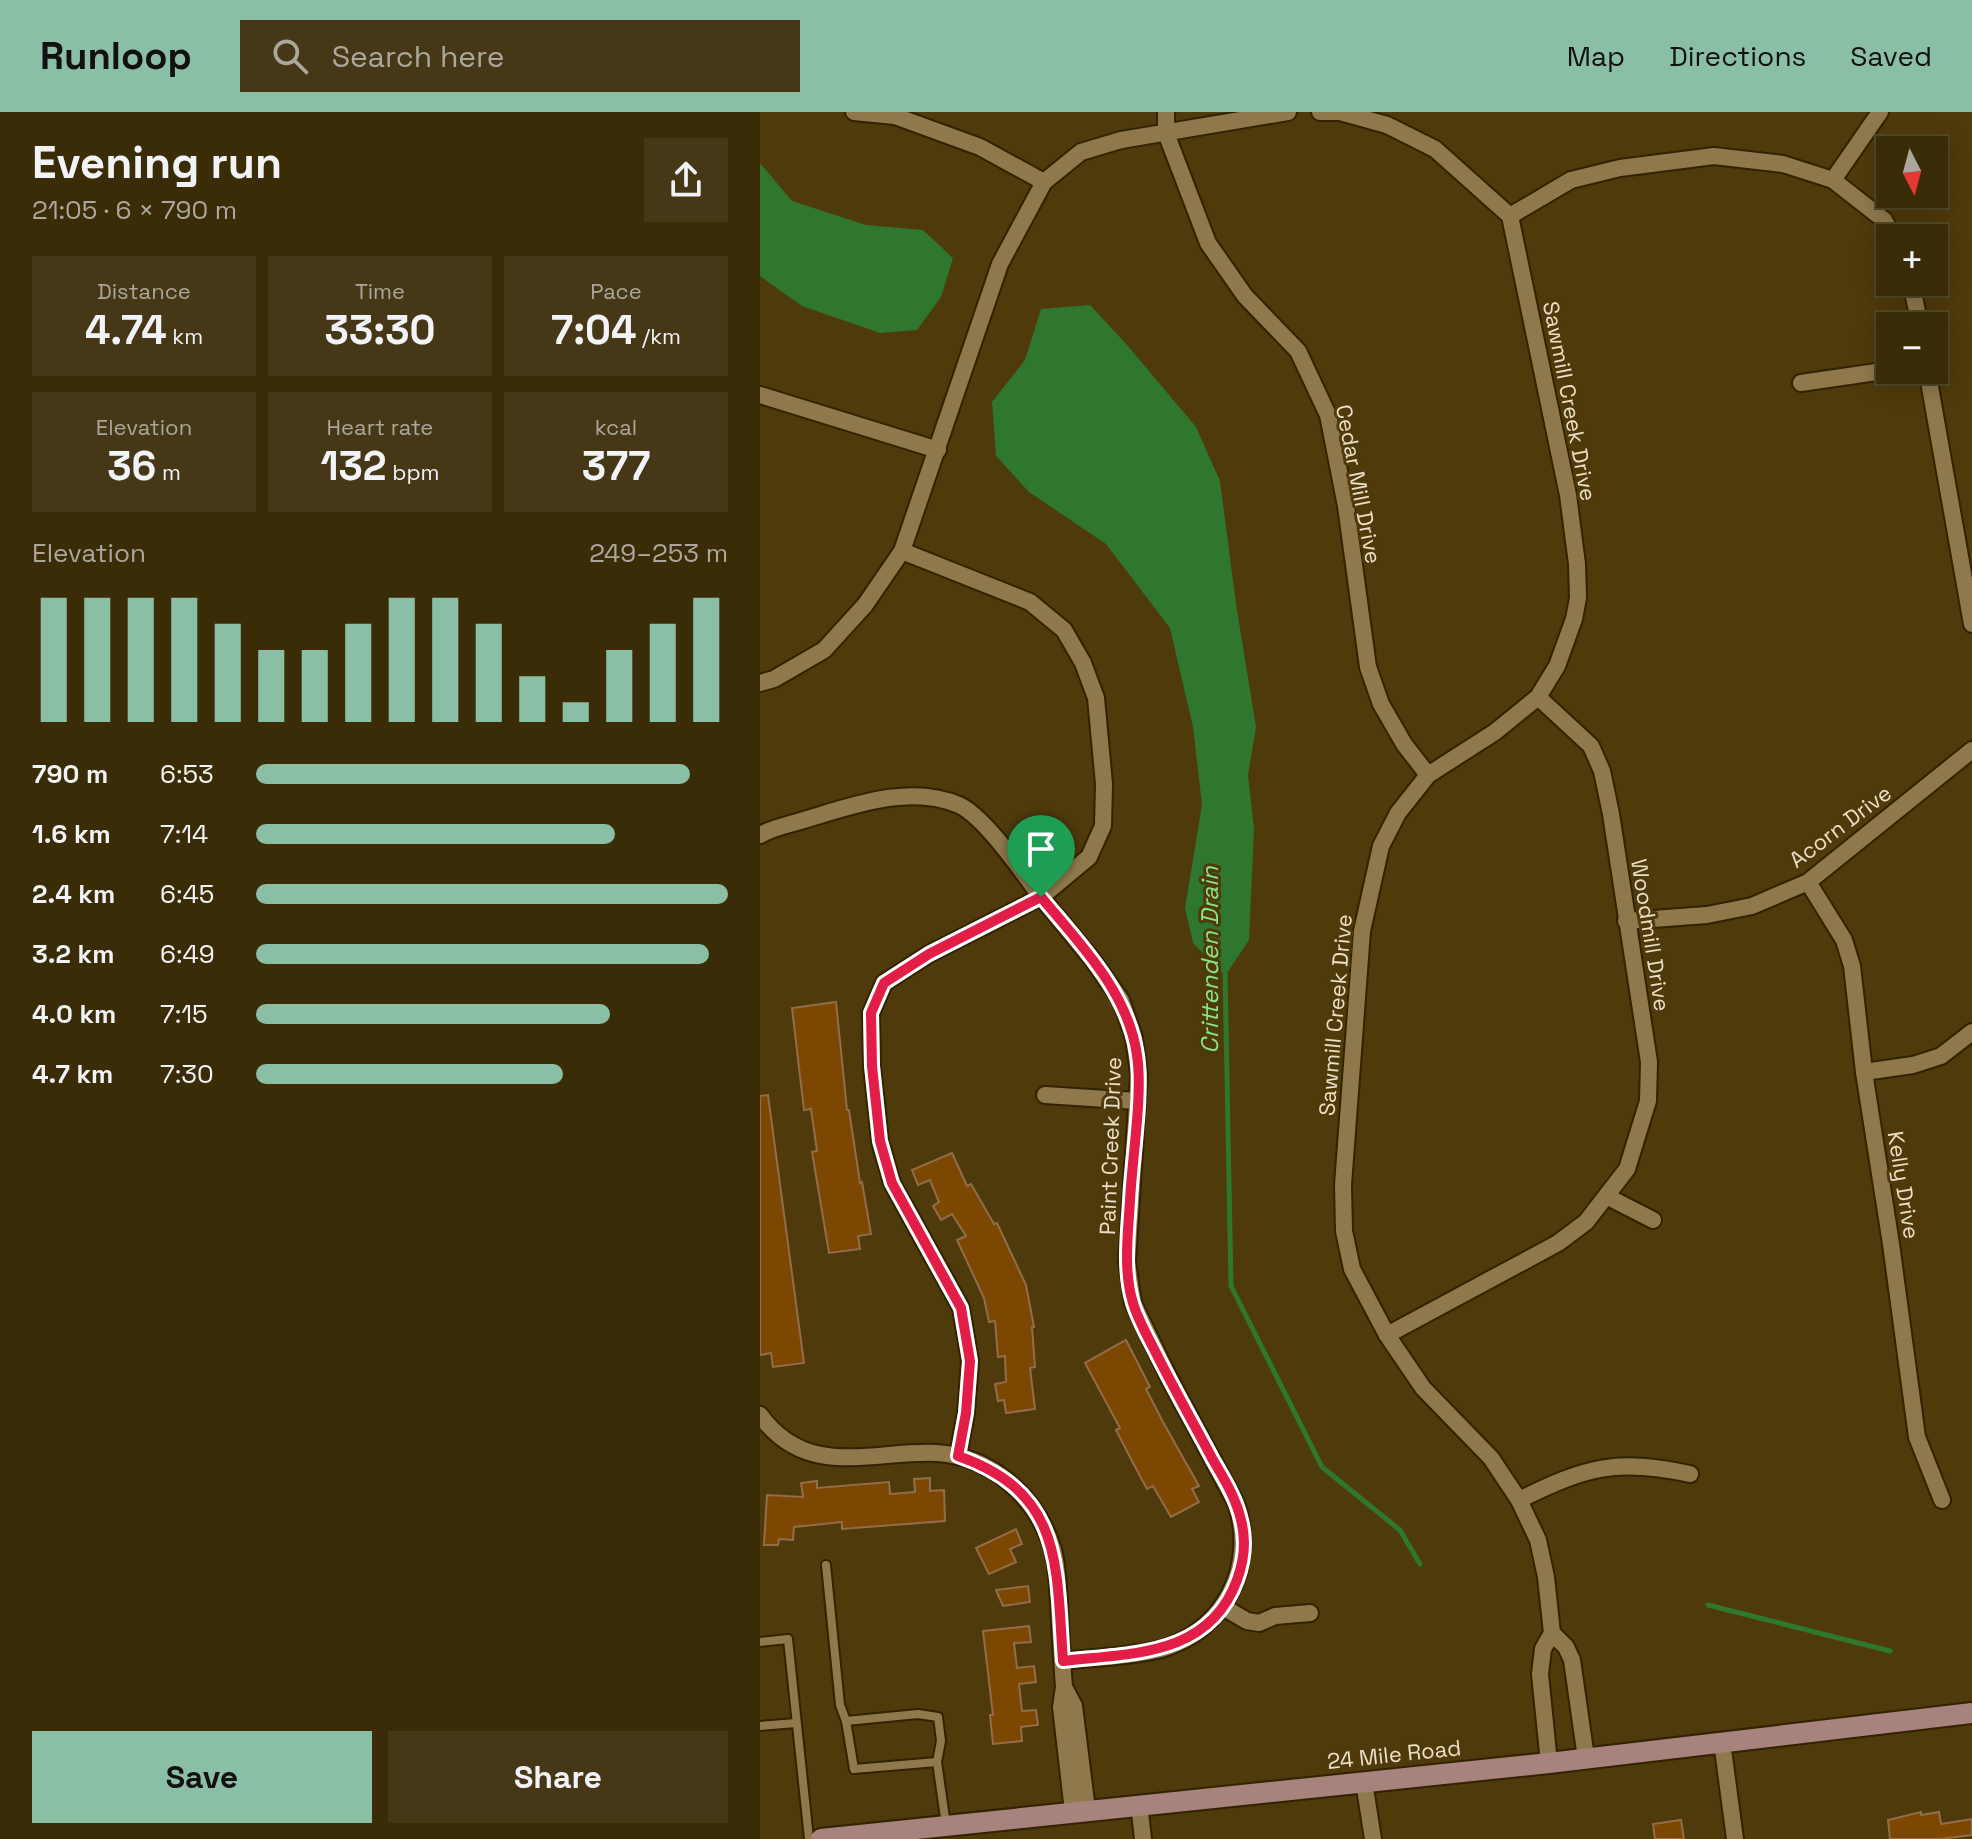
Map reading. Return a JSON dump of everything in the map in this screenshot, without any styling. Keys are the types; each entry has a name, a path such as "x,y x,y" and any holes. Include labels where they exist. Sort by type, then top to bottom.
{"street":[{"path":"854,112 895,114 980,147 1044,182"},
{"path":"1166,112 1166,133"},
{"path":"760,683 774,679 824,650 865,605 902,551 1000,264 1044,182 1081,152 1121,140 1288,112"},
{"path":"1320,112 1340,112 1387,125 1435,149 1510,216 1571,180 1620,168 1714,156 1783,164 1833,180 1886,224"},
{"path":"1833,180 1880,112"},
{"name":"Cedar Mill Drive","path":"1166,133 1208,243 1245,296 1298,351 1328,415 1346,506 1368,667 1381,704 1404,744 1428,775"},
{"name":"Sawmill Creek Drive","path":"1510,216 1568,495 1578,598 1557,666 1538,697 1495,732 1428,775 1398,813 1381,846 1364,919 1359,966 1343,1185 1344,1231 1352,1269 1387,1335 1423,1388 1491,1458 1519,1500 1538,1540 1546,1577 1552,1633 1543,1649 1540,1674 1549,1763"},
{"path":"1801,383 1876,372"},
{"path":"1929,384 1972,624"},
{"path":"760,395 938,450"},
{"path":"902,551 1030,602 1064,630 1083,663 1096,698 1104,784 1103,826 1089,857 1041,897 929,954 884,983 871,1013 872,1066 880,1141 892,1183 961,1308 970,1361 966,1413 958,1456"},
{"name":"Woodmill Drive","path":"1387,1335 1558,1243 1586,1222 1627,1169 1648,1101 1649,1062 1602,771 1591,746 1538,697"},
{"name":"Acorn Drive","path":"1626,921 1707,915 1752,906 1808,882 1972,750"},
{"name":"Paint Creek Drive","path":"760,835 850,806 897,797 930,798 961,806 998,839 1121,1000 1138,1056 1128,1247 1129,1284 1142,1325 1239,1513 1244,1534 1243,1555 1237,1579 1223,1607"},
{"name":"Kelly Drive","path":"1808,882 1844,940 1852,966 1864,1072 1917,1437 1942,1500"},
{"path":"1864,1072 1913,1065 1941,1056 1972,1032"},
{"path":"1045,1095 1137,1101"},
{"path":"1608,1197 1653,1220"},
{"path":"760,1415 767,1426 796,1447 841,1458 936,1453 958,1456 1003,1477 1029,1501 1041,1519 1053,1548 1056,1565 1064,1687 1061,1707 1071,1741 1080,1811"},
{"path":"1519,1500 1569,1476 1592,1469 1655,1466 1690,1474"},
{"path":"1063,1661 1161,1649 1190,1637 1208,1624 1223,1607 1247,1621 1259,1623 1275,1616 1310,1613"},
{"name":"Sawmill Creek Drive","path":"1552,1633 1566,1647 1572,1660 1586,1758"},
{"name":"24 Mile Road","path":"821,1839 1549,1763 1972,1713"},
{"path":"1722,1742 1735,1839"},
{"path":"1364,1782 1373,1839"},
{"path":"1139,1804 1143,1839"}],"lane":[{"path":"826,1565 840,1705 846,1721 854,1769 937,1762"},
{"path":"760,1642 788,1639 809,1839"},
{"path":"846,1721 918,1714 938,1717 941,1741 937,1762 946,1825"},
{"path":"760,1726 796,1723"}],"shaded area":[{"path":"760,163 792,201 866,225 923,230 953,258 941,297 917,330 880,333 802,306 760,276"},
{"path":"1090,305 1196,427 1220,481 1256,727 1248,775 1254,829 1249,940 1225,976 1193,943 1185,908 1202,805 1193,727 1170,628 1106,544 1029,492 996,456 992,402 1025,360 1041,309"}],"building":[{"path":"836,1002 847,1110 871,1234 858,1236 860,1249 829,1253 812,1152 817,1151 811,1109 804,1110 792,1008"},
{"path":"768,1095 804,1363 773,1367 771,1353 760,1355 760,1096"},
{"path":"952,1153 967,1186 971,1184 994,1224 997,1223 1026,1285 1034,1327 1035,1367 1030,1368 1035,1409 1006,1413 1004,1400 998,1401 995,1384 1006,1382 1005,1356 998,1357 995,1321 989,1322 984,1298 957,1240 966,1236 952,1214 941,1220 933,1206 939,1202 930,1180 918,1185 912,1170"},
{"path":"1126,1340 1150,1387 1146,1389 1199,1486 1192,1489 1199,1502 1171,1517 1153,1486 1147,1489 1116,1430 1120,1428 1085,1363"},
{"path":"930,1478 930,1491 944,1490 945,1521 842,1529 842,1522 794,1527 793,1540 779,1539 778,1545 764,1545 767,1495 803,1497 801,1483 817,1481 817,1488 889,1482 890,1494 915,1492 914,1479"},
{"path":"1016,1529 1022,1544 1010,1549 1016,1562 989,1574 976,1548"},
{"path":"1028,1586 1030,1602 1003,1606 996,1590"},
{"path":"1029,1626 1031,1642 1014,1643 1017,1668 1034,1666 1036,1682 1019,1684 1022,1711 1036,1710 1038,1725 1021,1727 1022,1741 993,1744 990,1715 993,1715 983,1631"},
{"path":"1921,1812 1921,1815 1939,1812 1941,1824 1972,1819 1972,1835 1940,1839 1890,1839 1888,1820"},
{"path":"1681,1820 1684,1839 1655,1839 1653,1824"}],"waterway":[{"name":"Crittenden Drain","path":"1225,972 1231,1286 1322,1467 1400,1530 1420,1564"},
{"name":"Crittenden Drain","path":"1708,1605 1890,1651"}],"route":[{"path":"1041,897 1121,1000 1134,1038 1139,1074 1127,1262 1133,1303 1231,1493 1244,1534 1243,1555 1233,1590 1208,1624 1190,1637 1151,1651 1063,1661 1056,1565 1053,1548 1041,1519 1029,1501 1003,1477 958,1456 966,1413 970,1361 961,1308 892,1183 880,1141 872,1066 871,1013 884,983 929,954 1041,897"}]}
